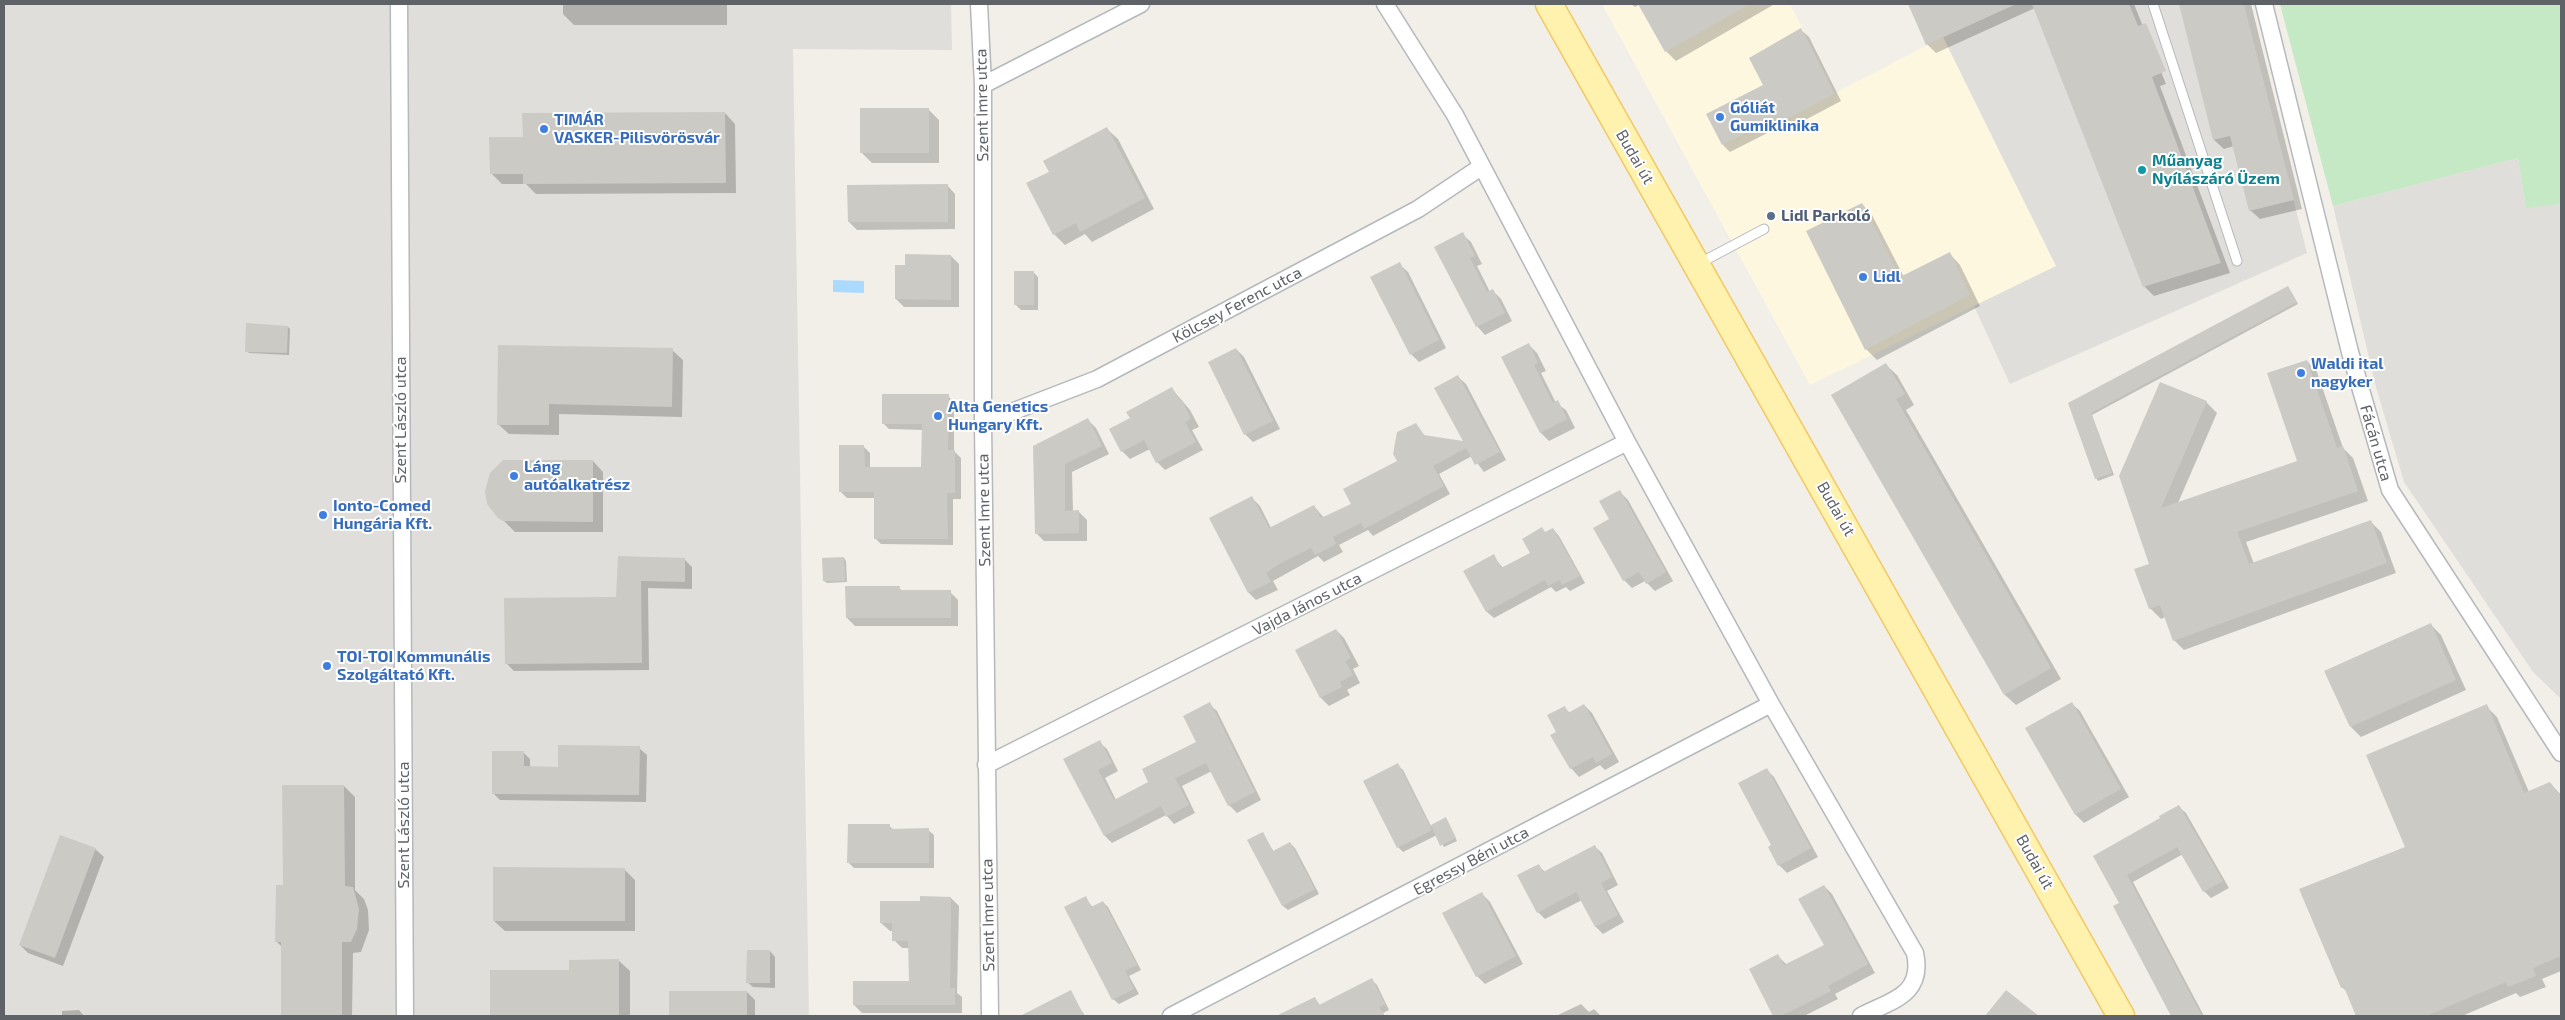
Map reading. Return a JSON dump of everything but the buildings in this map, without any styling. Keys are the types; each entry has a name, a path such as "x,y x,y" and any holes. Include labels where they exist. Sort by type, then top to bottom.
{"main road":[{"name":"Budai út","path":"1549,4 2121,1016"}],"street":[{"name":"Szent László utca","path":"399,4 405,1016"},
{"name":"Szent Imre utca","path":"980,4 983,85 983,423 990,1016"},
{"path":"983,85 1141,4"},
{"path":"1385,4 1455,115 1627,442 1772,704 1916,953 1918,968 1916,982 1907,993 1861,1016"},
{"name":"Fácán utca","path":"2264,4 2350,352 2390,490 2561,753"},
{"name":"Kölcsey Ferenc utca","path":"983,423 1027,408 1114,370 1418,208 1481,167"},
{"name":"Vajda János utca","path":"986,766 1627,442"},
{"name":"Egressy Béni utca","path":"1171,1016 1772,704"}],"lane":[{"path":"2153,4 2237,261"},
{"path":"1697,265 1764,229"}],"shaded area":[{"path":"4,4 951,4 952,50 793,49 809,1016 4,1016"},
{"path":"1602,4 1790,4 1835,93 1943,37 2056,266 1810,385"},
{"path":"2016,4 2244,4 2307,253 2010,384 1974,306 2056,266 1943,37"},
{"path":"2518,158 2526,207 2561,204 2561,699 2533,672 2404,482 2376,387 2333,206"}],"green space":[{"path":"2280,4 2561,4 2561,204 2526,208 2518,158 2333,206"}],"water":[{"path":"833,280 864,281 864,293 833,292"}],"place":[{"name":"Góliát Gumiklinika","path":"1720,117"},
{"name":"TIMÁR VASKER-Pilisvörösvár","path":"544,129"},
{"name":"Műanyag Nyílászáró Üzem","path":"2142,170"},
{"name":"Lidl Parkoló","path":"1771,216"},
{"name":"Lidl","path":"1863,277"},
{"name":"Waldi ital nagyker","path":"2301,373"},
{"name":"Alta Genetics Hungary Kft.","path":"938,416"},
{"name":"Láng autóalkatrész","path":"514,476"},
{"name":"Ionto-Comed Hungária Kft.","path":"323,515"},
{"name":"TOI-TOI Kommunális Szolgáltató Kft.","path":"327,666"}]}
